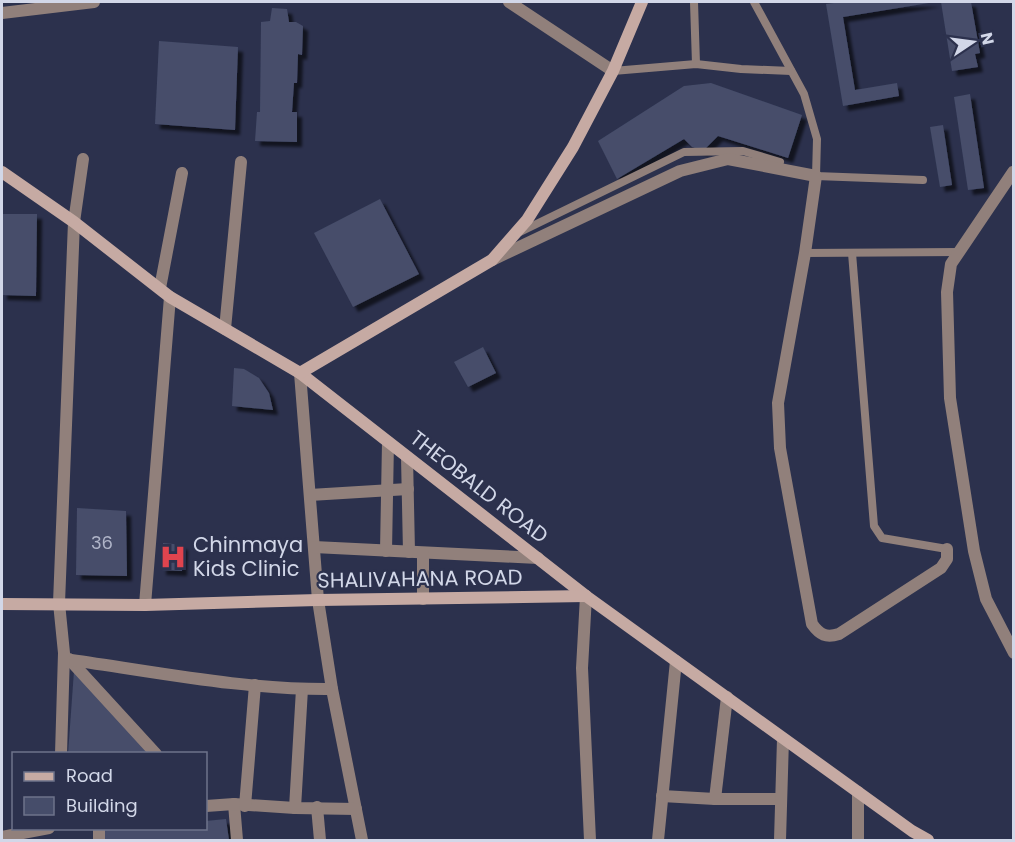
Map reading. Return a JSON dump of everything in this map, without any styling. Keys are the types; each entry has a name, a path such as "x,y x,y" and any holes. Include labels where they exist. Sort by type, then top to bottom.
{"main road":[{"path":"300,373 492,260 527,220 573,147 613,71 642,2"},
{"name":"THEOBALD ROAD","path":"2,172 74,222 170,297 300,373 586,596 858,792 912,836 928,840"},
{"name":"SHALIVAHANA ROAD","path":"2,604 145,605 586,596"}],"street":[{"path":"2,13 94,2"},
{"path":"509,2 613,71"},
{"path":"61,752 68,657 59,603 74,222 83,159"},
{"path":"492,260 680,171 728,159 816,176 805,253 778,403 780,448 813,624 819,633 829,637 838,634 941,568 947,559 947,549"},
{"path":"225,329 241,162"},
{"path":"1013,171 951,264 947,292 950,398 974,551 986,599 1014,653"},
{"path":"160,288 182,173"},
{"path":"145,605 170,297"},
{"path":"300,373 318,600 332,689 362,840"},
{"path":"386,551 388,442"},
{"path":"407,457 409,552"},
{"path":"310,495 408,489"},
{"path":"314,547 538,558"},
{"path":"423,553 423,598"},
{"path":"586,596 582,668 590,840"},
{"path":"68,657 255,685 332,689"},
{"path":"68,657 155,752"},
{"path":"658,840 676,661"},
{"path":"237,840 239,805 255,685"},
{"path":"295,808 302,689"},
{"path":"714,799 727,697"},
{"path":"780,840 783,738"},
{"path":"858,792 858,840"},
{"path":"662,796 782,799"},
{"path":"207,806 356,809"},
{"path":"318,807 320,840"},
{"path":"2,837 44,833"}],"lane":[{"path":"694,2 696,64"},
{"path":"754,2 804,94 817,139 816,176 923,180"},
{"path":"613,71 696,64 791,71"},
{"path":"514,235 684,152 743,151 780,162"},
{"path":"805,253 959,252"},
{"path":"852,253 874,526 882,538 947,549"}],"building":[{"path":"935,2 843,17 855,90 897,83 899,96 843,106 826,4"},
{"path":"941,2 971,2 980,53 975,54 978,67 952,71"},
{"path":"272,8 287,9 289,22 296,22 303,26 302,55 298,54 297,83 294,83 292,112 297,112 297,142 255,141 257,112 260,112 261,22 270,21"},
{"path":"159,41 238,47 235,130 155,124"},
{"path":"711,83 802,115 788,158 718,136 703,151 692,147 684,139 617,179 598,141 684,86"},
{"path":"970,94 984,188 968,190 954,97"},
{"path":"943,125 952,185 940,187 930,127"},
{"path":"380,199 419,274 353,307 314,233"},
{"path":"2,214 37,214 36,296 2,295"},
{"path":"483,347 496,373 468,387 454,362"},
{"path":"234,368 244,369 259,378 269,393 273,410 232,406"},
{"path":"77,508 126,511 127,576 76,575"},
{"path":"163,543 183,545 182,571 161,570"},
{"path":"74,671 148,752 68,752"},
{"path":"226,819 229,840 103,840 103,830 207,830 207,821"}],"place":[{"name":"Chinmaya Kids Clinic","path":"173,557"}]}
